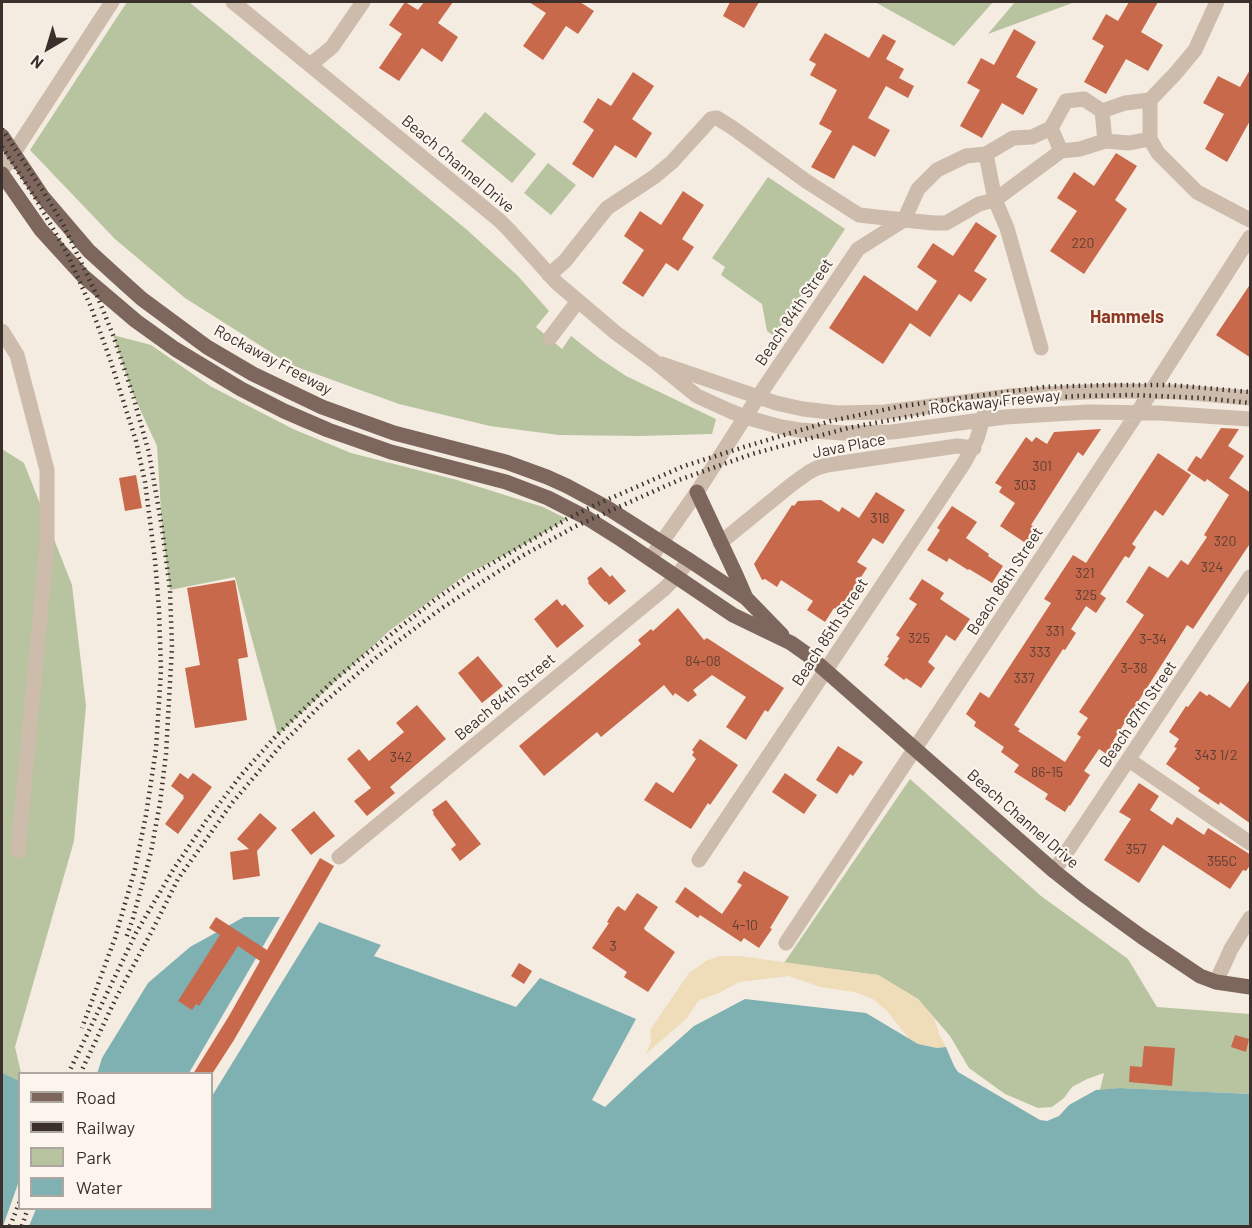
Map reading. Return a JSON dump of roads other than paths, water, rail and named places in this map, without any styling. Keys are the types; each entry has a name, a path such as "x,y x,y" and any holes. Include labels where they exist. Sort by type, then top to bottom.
{"main road":[{"name":"Rockaway Freeway","path":"2,136 42,196 89,251 142,299 207,347 269,382 322,407 394,433 484,456 547,477 586,496 661,543"},
{"path":"2,173 42,230 83,276 155,335 219,377 270,404 328,430 391,452 506,482 548,498 587,518 650,559"},
{"path":"697,492 746,598"},
{"name":"Beach Channel Drive","path":"661,543 746,598 791,643 826,670 1084,895 1200,976 1216,982 1251,987"},
{"name":"Beach Channel Drive","path":"650,559 733,615 791,643"}],"street":[{"path":"2,173 112,2"},
{"name":"Beach Channel Drive","path":"233,2 498,220 549,274 616,333 696,396 745,417"},
{"path":"310,65 332,47 363,2"},
{"path":"1102,111 1125,103 1150,100 1195,50 1217,2"},
{"path":"903,220 918,189 937,170 966,156 986,154 1013,138 1032,137 1051,128 1066,101 1084,99 1102,111"},
{"path":"1150,100 1150,139 1158,153 1197,192 1251,220"},
{"path":"1102,111 1105,141"},
{"path":"549,274 565,261 607,208 654,177 672,162 711,119 717,118 733,128 806,181 859,215 946,223 979,204 995,200 1061,151 1080,149 1105,141 1129,143 1150,139"},
{"path":"1051,128 1061,151"},
{"path":"986,154 995,200 1007,228 1041,348"},
{"name":"Beach 84th Street","path":"650,559 858,249 903,220"},
{"name":"Beach 86th Street","path":"786,942 1138,412 1251,237"},
{"path":"550,338 578,301"},
{"path":"2,331 17,355 47,470 47,543 18,851"},
{"name":"Beach Channel Drive","path":"654,361 758,398"},
{"name":"Rockaway Freeway","path":"758,398 803,409 846,413 1084,392 1151,391 1251,398"},
{"name":"Beach 85th Street","path":"699,860 964,464 974,448 988,399"},
{"name":"Rockaway Freeway","path":"745,417 781,427 843,433 892,432 984,419 1114,411 1251,419"},
{"name":"Java Place","path":"720,543 791,485 817,468 957,446 974,448"},
{"name":"Beach 84th Street","path":"339,857 656,596 676,577 689,560"},
{"name":"Beach 87th Street","path":"1054,871 1251,577"},
{"path":"1129,760 1251,843"},
{"path":"1216,982 1231,949 1251,918"}],"water":[{"path":"244,917 280,917 190,1072 98,1072 102,1058 148,983 190,947"},
{"path":"319,922 381,945 374,956 516,1007 540,978 636,1019 592,1100 605,1107 694,1026 745,999 866,1013 918,1044 937,1048 946,1047 958,1072 1040,1120 1047,1121 1059,1116 1069,1105 1096,1090 1120,1088 1250,1094 1250,1226 2,1226 2,1073 18,1081 18,1210 213,1210 213,1094"}],"railway":[{"path":"2,129 63,224 113,335 149,453 162,528 170,590 172,647 166,754 151,852 126,938"},
{"path":"2,147 36,199 67,253 91,307 136,441 145,482 155,560 161,670 156,749 146,815 135,869 115,938 82,1028"},
{"path":"69,1072 136,933 173,870 206,821 242,774 276,736 332,682 436,599 567,519 684,466 831,421 902,406 1044,387 1172,385 1250,392"},
{"path":"81,1072 116,998 178,879 232,803 282,744 321,705 377,657 442,608 522,556 574,527 679,480 752,454 848,428 944,410 1027,399 1131,395 1203,398 1250,403"},
{"path":"10,1226 18,1206"},
{"path":"22,1226 27,1210"}],"district":[{"name":"Hammels","path":"1127,317"}]}
